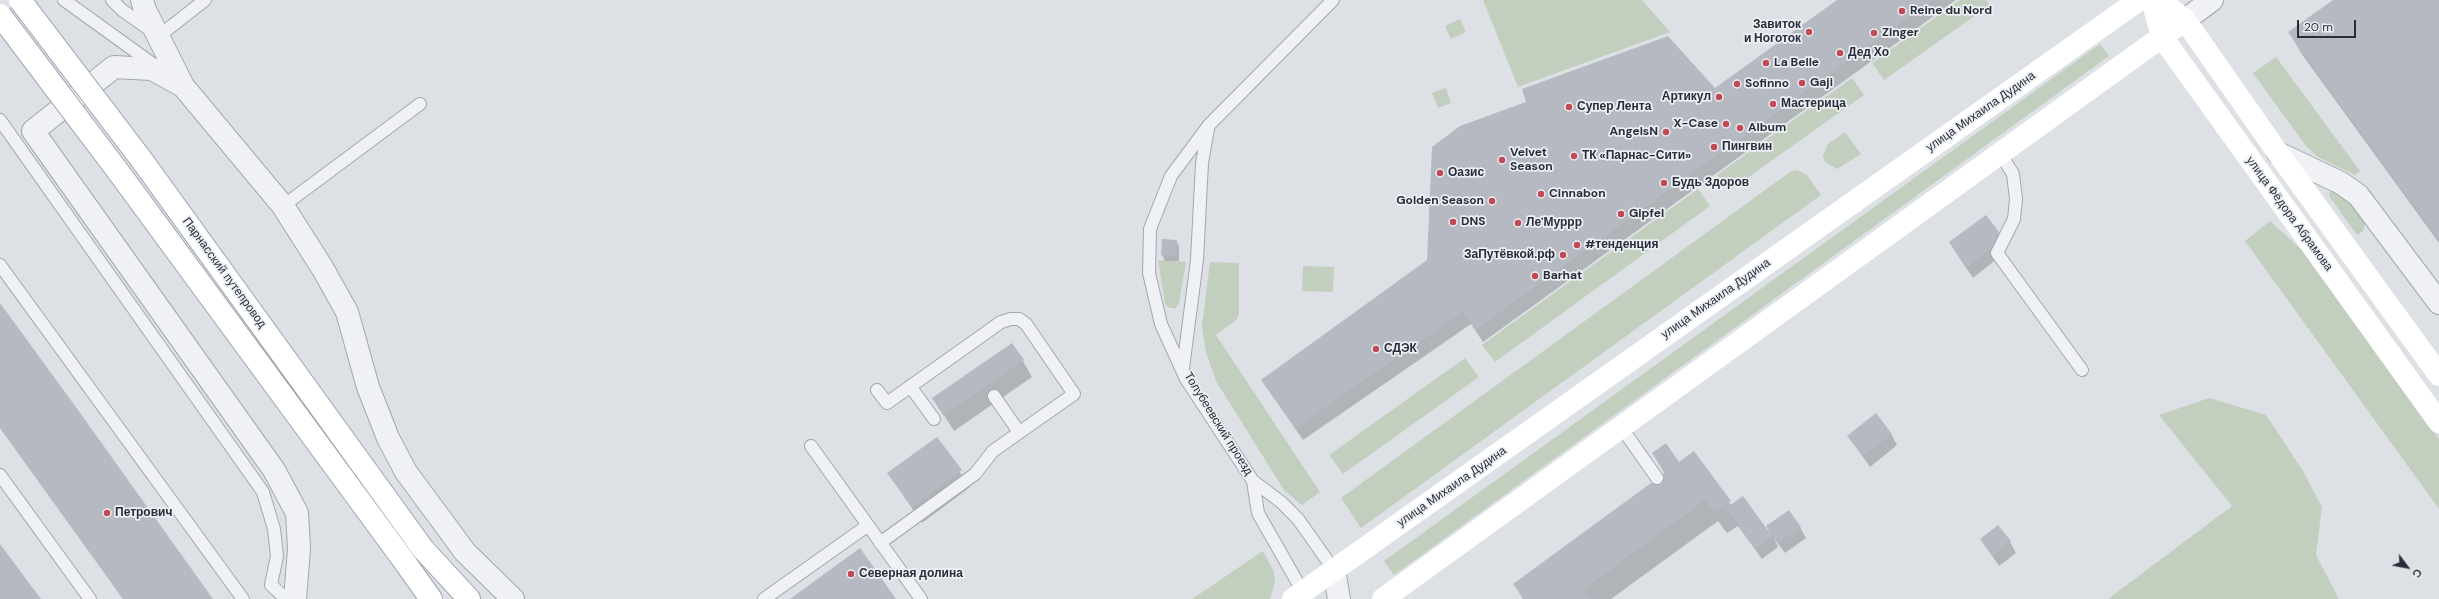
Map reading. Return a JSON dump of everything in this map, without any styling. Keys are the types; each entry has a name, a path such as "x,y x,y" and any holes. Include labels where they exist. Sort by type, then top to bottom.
{"street":[{"name":"Парнасский путепровод","path":"20,0 141,159 423,549 469,599"},
{"path":"142,0 144,10 159,36 183,86 283,206 323,269 347,312 368,387 388,438 406,472 466,552 513,599"},
{"name":"улица Михаила Дудина","path":"1301,597 1334,570 2140,0"},
{"name":"улица Фёдора Абрамова","path":"2152,0 2162,37 2439,422"},
{"path":"2159,0 2185,20 2278,153 2439,375"},
{"path":"1383,599 2212,0"},
{"name":"Парнасский путепровод","path":"0,15 120,174 431,599"},
{"path":"183,86 152,69 114,67 24,136 274,470 296,513 299,549 295,599"},
{"path":"2278,153 2341,183 2358,195 2439,303"},
{"path":"1334,570 1339,599"}],"lane":[{"path":"64,0 115,35 183,86"},
{"path":"112,0 122,10 159,36 205,0"},
{"name":"Толубеевский проезд","path":"1253,481 1186,379 1183,368 1161,324 1149,273 1150,229 1171,176 1209,126 1333,0"},
{"path":"283,206 420,104"},
{"path":"0,120 24,136 264,492 274,529 277,556 271,585 286,599"},
{"path":"1183,368 1196,260 1202,163 1209,126"},
{"path":"2000,154 2013,174 2016,199 2014,220 1997,253 2082,370"},
{"path":"0,266 243,599"},
{"path":"877,390 887,403 1001,322 1011,319 1019,319 1026,324 1074,394 993,451 975,474 880,543"},
{"path":"910,386 934,419"},
{"path":"994,396 1019,432"},
{"path":"1621,427 1657,478"},
{"path":"812,446 921,599"},
{"path":"0,475 90,599"},
{"path":"1253,481 1281,502 1298,519 1334,570"},
{"path":"1253,481 1258,513 1301,597"},
{"path":"764,599 868,526"}],"green space":[{"path":"1483,0 1642,0 1670,32 1518,87"},
{"path":"1960,0 1986,0 1990,5 1884,80 1872,63"},
{"path":"1460,19 1466,32 1451,39 1445,26"},
{"path":"2100,44 2109,56 1394,575 1384,561"},
{"path":"2276,57 2360,171 2355,175 2318,157 2306,146 2253,73"},
{"path":"1852,78 1864,95 1729,191 1717,175"},
{"path":"1446,88 1451,103 1438,108 1432,93"},
{"path":"1845,132 1861,154 1837,169 1825,162 1823,156 1828,144"},
{"path":"1797,170 1807,175 1821,195 1361,528 1341,498 1790,172"},
{"path":"1698,189 1710,206 1495,362 1482,345"},
{"path":"2330,191 2349,200 2366,220 2363,231 2357,235 2329,196"},
{"path":"2270,221 2303,251 2439,439 2439,509 2245,241"},
{"path":"1158,260 1186,262 1179,303 1176,308 1170,308 1165,304"},
{"path":"1210,262 1239,263 1239,314 1236,320 1216,335 1320,492 1302,505 1284,490 1216,381 1206,352 1202,326"},
{"path":"1303,266 1334,267 1333,292 1302,291"},
{"path":"1465,358 1479,377 1343,474 1329,455"},
{"path":"2209,398 2266,415 2303,471 2322,507 2316,555 2339,599 2108,599 2232,506 2159,415"},
{"path":"1263,551 1274,572 1275,582 1270,599 1192,599"}],"building":[{"name":"ТК «Парнас-Сити»","path":"1837,0 1932,0 1475,330 1463,312 1295,428 1261,380 1427,260 1432,147 1460,126 1526,102 1522,89 1668,36 1715,88"},
{"path":"2333,0 2439,0 2439,240 2288,32"},
{"path":"1986,215 1999,232 1992,247 1966,268 1949,242"},
{"path":"1162,239 1177,240 1176,256 1161,255"},
{"name":"Петрович","path":"0,303 213,599 124,599 0,427"},
{"path":"1012,343 1024,360 943,415 932,398"},
{"path":"1876,413 1892,434 1863,456 1847,436"},
{"path":"937,437 962,470 912,507 887,473"},
{"path":"1666,443 1679,462 1694,451 1731,501 1714,513 1705,500 1584,589 1591,599 1524,599 1513,584 1651,483 1657,485 1662,484 1664,478 1663,474 1666,472 1652,453"},
{"path":"1743,496 1772,536 1755,548 1726,508"},
{"path":"1789,510 1801,527 1778,543 1766,526"},
{"path":"1998,525 2011,541 1992,556 1980,539"},
{"path":"0,544 41,599 0,599"},
{"name":"Северная долина","path":"860,548 896,599 790,599"}],"place":[{"name":"Reine du Nord","path":"1902,11"},
{"name":"Завиток и Ноготок","path":"1809,32"},
{"name":"Zinger","path":"1874,33"},
{"name":"Дед Хо","path":"1840,53"},
{"name":"La Belle","path":"1766,63"},
{"name":"Gaji","path":"1802,83"},
{"name":"Sofinno","path":"1737,84"},
{"name":"Артикул","path":"1719,97"},
{"name":"Мастерица","path":"1773,104"},
{"name":"Супер Лента","path":"1569,107"},
{"name":"X-Case","path":"1726,124"},
{"name":"Album","path":"1740,128"},
{"name":"AngelsN","path":"1666,132"},
{"name":"Пингвин","path":"1714,147"},
{"name":"ТК «Парнас-Сити»","path":"1574,156"},
{"name":"Velvet Season","path":"1502,160"},
{"name":"Оазис","path":"1440,173"},
{"name":"Будь Здоров","path":"1664,183"},
{"name":"Cinnabon","path":"1541,194"},
{"name":"Golden Season","path":"1492,201"},
{"name":"Gipfel","path":"1621,214"},
{"name":"DNS","path":"1453,222"},
{"name":"Ле'Муррр","path":"1518,223"},
{"name":"#тенденция","path":"1577,245"},
{"name":"ЗаПутёвкой.рф","path":"1563,255"},
{"name":"Barhat","path":"1535,276"},
{"name":"СДЭК","path":"1376,349"},
{"name":"Петрович","path":"107,513"},
{"name":"Северная долина","path":"851,574"}]}
